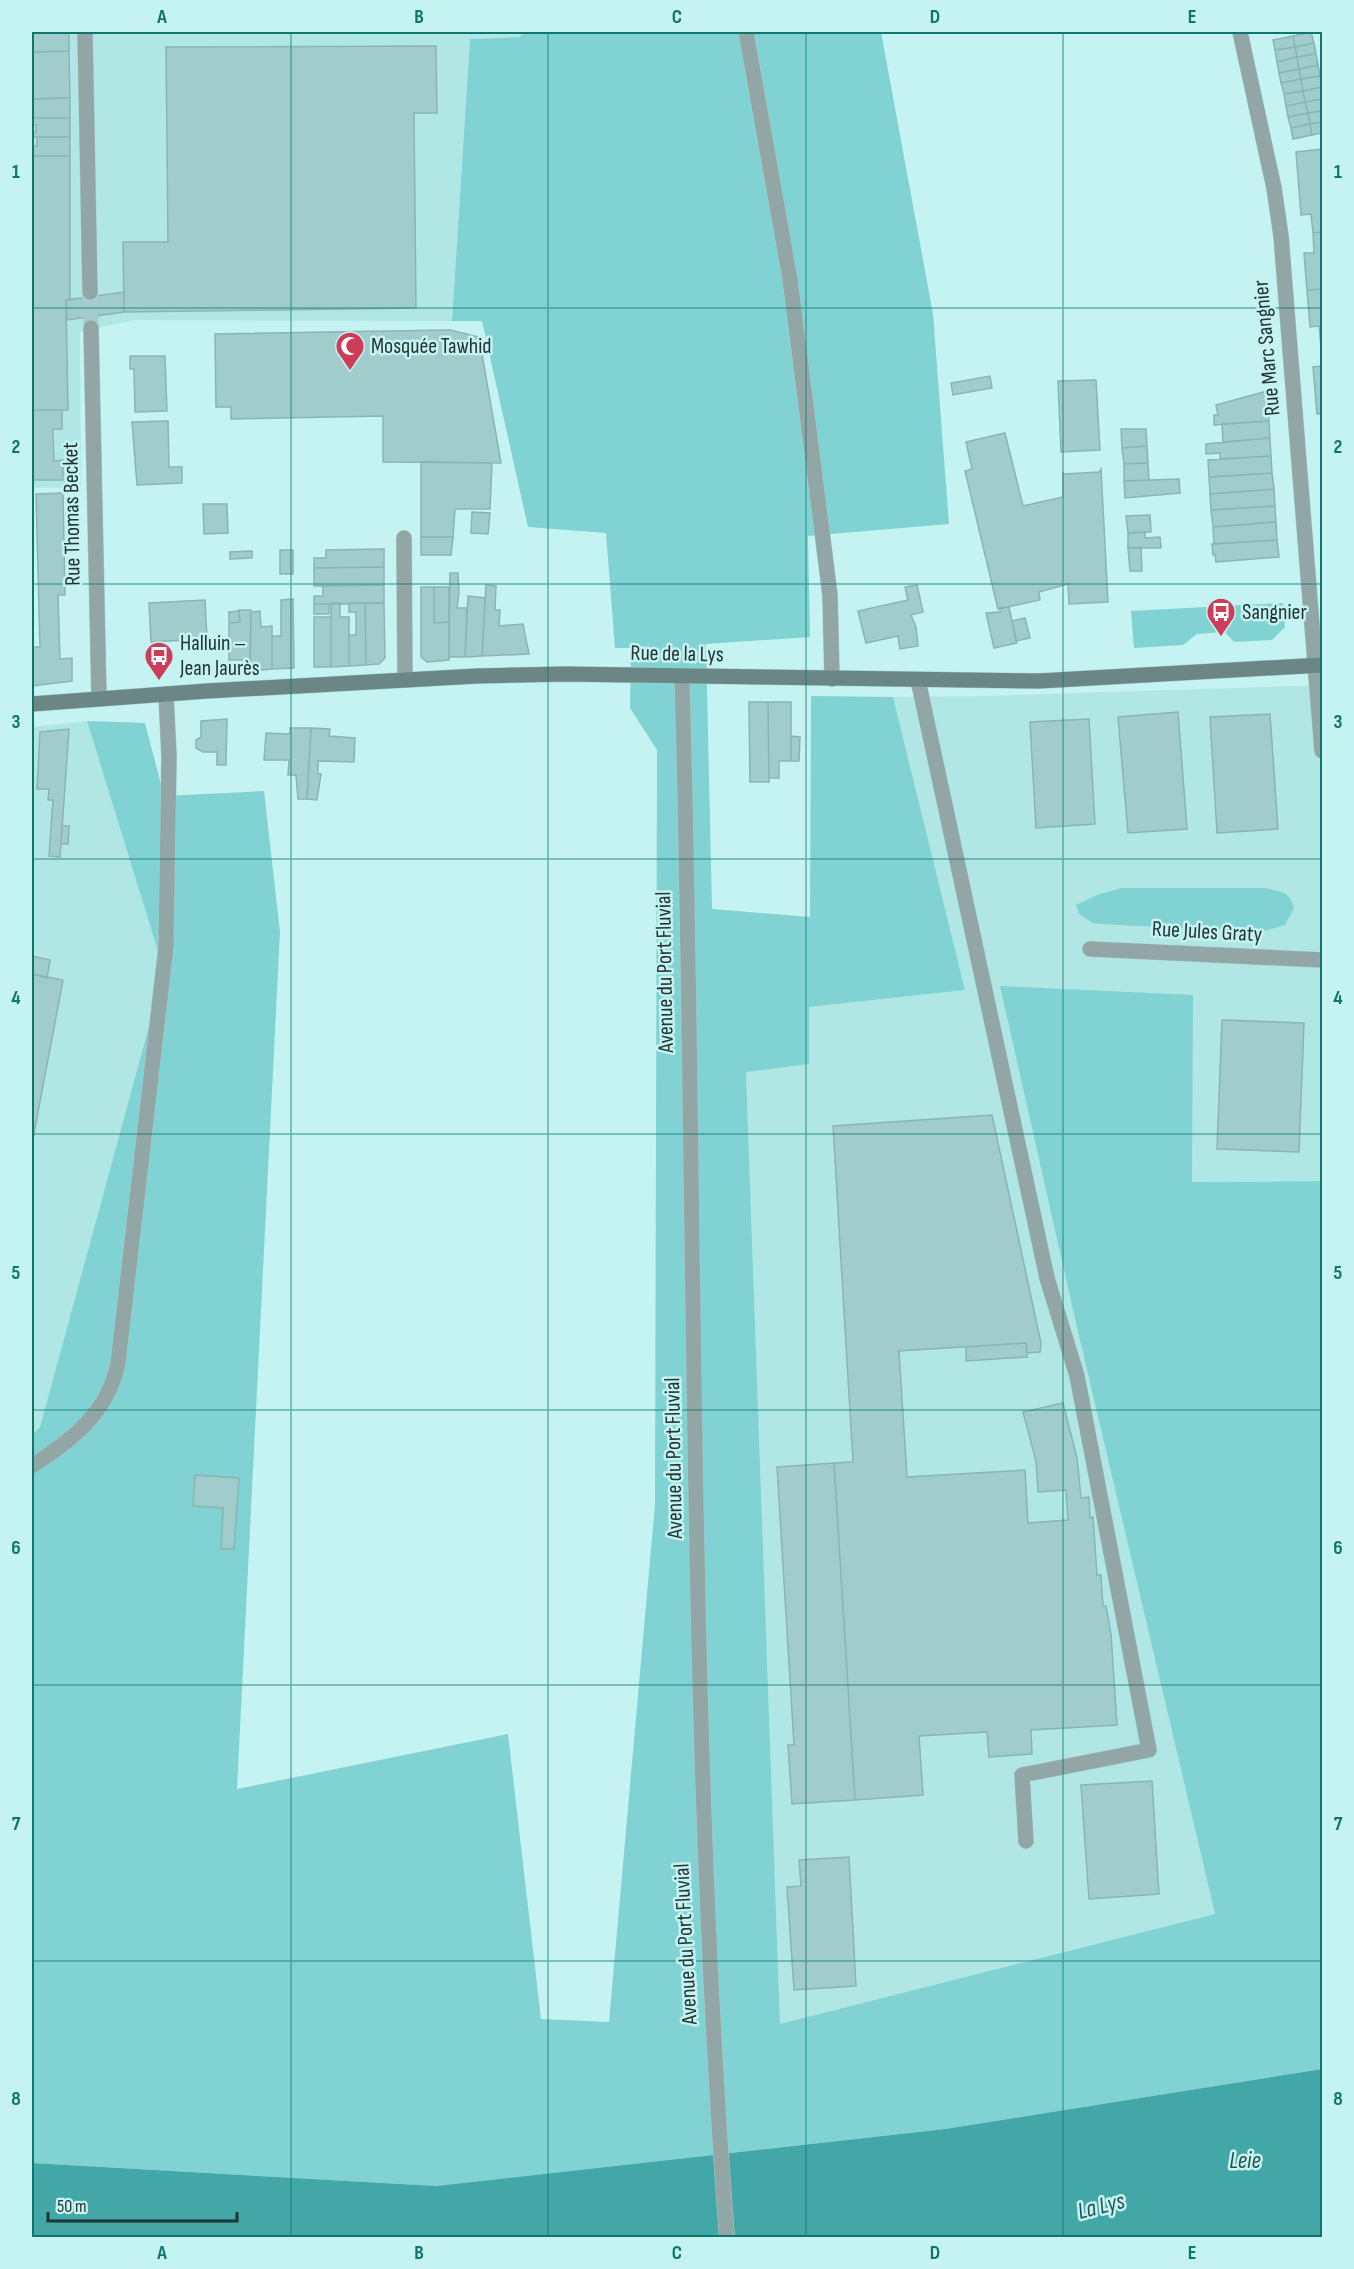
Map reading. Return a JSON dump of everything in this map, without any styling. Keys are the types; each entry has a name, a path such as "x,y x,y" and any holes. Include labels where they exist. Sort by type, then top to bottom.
{"main road":[{"name":"Rue de la Lys","path":"32,704 166,694 537,674 1039,681 1319,665"}],"street":[{"path":"85,32 90,292"},
{"path":"746,32 790,279 830,596 832,679"},
{"name":"Rue Marc Sangnier","path":"1240,32 1278,211 1319,665"},
{"name":"Rue Thomas Becket","path":"91,328 99,698"},
{"path":"405,538 405,680"},
{"path":"1319,665 1323,751"},
{"name":"Avenue du Port Fluvial","path":"682,677 700,1685 708,1934 727,2238"},
{"path":"918,680 1047,1278 1077,1376 1149,1750 1022,1775 1026,1840"},
{"path":"32,1466 63,1446 89,1422 109,1392 118,1363 166,947 169,756 166,694"},
{"name":"Rue Jules Graty","path":"1090,949 1323,960"}],"shaded area":[{"path":"32,32 523,32 520,37 470,39 452,321 134,320 80,332 81,487 32,488"},
{"path":"523,32 881,32 933,314 949,524 808,536 810,637 706,644 712,909 810,917 811,696 893,697 965,990 809,1007 809,1064 746,1072 780,2024 1215,1914 1076,1323 1000,986 1193,995 1192,1182 1322,1181 1322,2069 945,2129 436,2186 32,2163 32,1435 40,1427 164,971 87,721 145,723 164,796 264,791 280,932 237,1789 508,1734 541,2019 609,2022 655,1504 657,750 630,708 631,648 615,648 606,533 528,527 482,321 452,321 470,39 520,37"},
{"path":"1283,603 1285,627 1272,640 1234,642 1225,632 1197,634 1183,645 1134,648 1131,611"},
{"path":"1322,685 1322,995 1320,996 1322,1181 1192,1182 1075,1315 1215,1914 780,2025 746,1071 808,1064 809,1007 965,990 893,697"},
{"path":"87,721 164,971 40,1427 32,1435 32,727"},
{"path":"1121,888 1265,888 1287,895 1294,908 1285,925 1261,932 1100,924 1093,923 1079,914 1076,905 1097,895"}],"water":[{"name":"Leie","path":"1322,2069 1322,2237 32,2237 32,2163 436,2186 945,2129"}],"building":[{"path":"32,32 69,32 69,51 32,52"},
{"path":"1311,32 1314,43 1295,47 1293,36"},
{"path":"1293,36 1295,47 1275,50 1273,40"},
{"path":"1314,43 1316,54 1297,57 1295,47"},
{"path":"436,46 437,113 414,113 416,308 124,312 123,242 168,242 166,47"},
{"path":"1295,47 1297,57 1277,62 1275,50"},
{"path":"69,51 70,98 32,99 32,52"},
{"path":"1316,54 1318,65 1299,69 1297,57"},
{"path":"1297,57 1299,69 1279,73 1277,62"},
{"path":"1318,65 1320,76 1301,79 1299,69"},
{"path":"1299,69 1301,79 1281,83 1279,73"},
{"path":"1320,76 1322,87 1303,91 1301,79"},
{"path":"1301,79 1303,91 1284,94 1281,83"},
{"path":"1322,87 1322,99 1305,102 1303,91"},
{"path":"1303,91 1305,102 1286,106 1284,94"},
{"path":"70,98 70,118 32,118 32,99"},
{"path":"1322,99 1322,111 1308,113 1305,102"},
{"path":"1305,102 1308,113 1288,117 1286,106"},
{"path":"1322,111 1322,122 1310,124 1308,113"},
{"path":"1308,113 1310,124 1291,128 1288,117"},
{"path":"32,118 70,118 70,137 32,137 32,132 36,132 36,125 32,125"},
{"path":"1322,122 1322,133 1312,135 1310,124"},
{"path":"1310,124 1312,135 1293,139 1291,128"},
{"path":"37,137 70,137 70,156 32,156 32,146 37,146"},
{"path":"1322,149 1322,232 1313,233 1311,214 1301,215 1296,152"},
{"path":"32,156 70,156 70,299 66,300 68,410 32,410"},
{"path":"1322,232 1322,289 1307,290 1304,253 1314,253 1313,233"},
{"path":"1322,289 1321,347 1319,326 1310,327 1307,290"},
{"path":"124,292 124,312 67,320 66,300"},
{"name":"Mosquée Tawhid","path":"450,330 479,337 501,463 383,462 383,416 231,419 231,407 216,407 215,334"},
{"path":"130,356 165,356 167,411 135,412 134,369 130,369"},
{"path":"1322,366 1322,414 1317,414 1313,367"},
{"path":"990,376 992,388 953,395 951,383"},
{"path":"1096,380 1100,450 1061,452 1058,381"},
{"path":"1267,391 1269,421 1214,425 1214,415 1218,415 1216,405"},
{"path":"32,410 62,410 62,429 53,429 53,435 54,461 63,460 63,480 32,480"},
{"path":"168,421 169,467 182,467 182,483 137,485 132,422"},
{"path":"1269,421 1270,438 1223,442 1222,424"},
{"path":"1121,429 1146,429 1147,446 1122,448"},
{"path":"1005,433 1023,506 1063,497 1063,472 1064,474 1099,472 1101,469 1108,602 1069,604 1068,584 1039,592 1040,600 998,609 965,471 972,469 966,442"},
{"path":"1270,438 1271,456 1220,459 1220,453 1206,454 1206,444"},
{"path":"1147,446 1148,463 1124,464 1122,448"},
{"path":"1271,456 1272,473 1209,477 1208,460"},
{"path":"421,462 492,463 490,509 455,509 453,537 421,537"},
{"path":"1148,463 1149,480 1124,481 1124,464"},
{"path":"1272,473 1274,489 1210,494 1209,477"},
{"path":"1179,479 1180,493 1125,498 1124,481"},
{"path":"1274,489 1275,506 1211,510 1210,494"},
{"path":"63,493 65,595 58,595 60,659 72,658 72,681 32,686 32,647 40,647 36,494"},
{"path":"203,504 227,504 228,533 204,534"},
{"path":"1275,506 1276,522 1213,527 1211,510"},
{"path":"472,512 490,513 488,534 471,533"},
{"path":"1150,515 1151,532 1128,533 1126,516"},
{"path":"1276,522 1277,540 1214,544 1213,527"},
{"path":"1145,532 1145,538 1160,537 1161,548 1128,548 1128,533"},
{"path":"421,537 453,537 451,555 421,555"},
{"path":"1277,540 1279,557 1216,562 1215,555 1213,555 1212,544"},
{"path":"1141,547 1142,571 1130,571 1128,548"},
{"path":"384,549 384,567 314,568 314,558 326,558 326,550"},
{"path":"280,550 293,550 293,574 280,574"},
{"path":"252,551 252,558 230,559 230,552"},
{"path":"384,567 384,585 314,586 314,568"},
{"path":"450,573 458,573 457,608 467,608 465,657 449,657"},
{"path":"384,585 384,603 314,604 314,596 323,596 323,586"},
{"path":"486,585 496,586 495,610 500,610 499,626 523,624 529,654 482,656"},
{"path":"917,585 923,612 911,615 916,627 918,646 900,649 898,636 866,643 858,611 908,600 905,587"},
{"path":"421,587 434,587 434,623 449,622 449,660 427,662 421,657"},
{"path":"434,587 449,587 449,622 434,623"},
{"path":"468,596 485,598 482,656 465,657"},
{"path":"293,599 294,668 272,669 272,636 281,636 281,600"},
{"path":"205,600 207,639 151,642 149,603"},
{"path":"331,603 340,603 340,617 349,617 349,666 331,667"},
{"path":"349,603 365,603 366,665 349,666 349,635 356,635 356,612 349,612"},
{"path":"365,603 384,603 385,658 379,664 366,665"},
{"path":"314,604 329,604 329,614 314,614"},
{"path":"1009,607 1017,643 994,648 986,613 1000,612 1000,608"},
{"path":"239,610 251,610 250,660 229,660 229,623 240,622"},
{"path":"239,611 240,622 229,623 229,612"},
{"path":"260,611 261,627 272,626 272,669 250,671 251,612"},
{"path":"314,617 331,617 331,667 314,667"},
{"path":"1025,618 1030,638 1016,641 1012,621"},
{"path":"749,702 768,702 769,782 750,782"},
{"path":"768,702 791,702 791,761 779,761 779,778 769,778"},
{"path":"1178,712 1187,829 1128,833 1118,717"},
{"path":"1270,714 1278,829 1217,833 1210,717"},
{"path":"227,719 226,765 217,765 217,752 203,752 196,748 196,740 201,737 201,721"},
{"path":"1089,719 1095,824 1036,828 1030,722"},
{"path":"290,728 311,728 307,799 298,799 296,775 288,775 289,760 264,760 266,733 290,734"},
{"path":"311,728 330,729 329,736 355,738 354,762 318,761 318,774 321,774 317,800 307,799"},
{"path":"69,729 60,857 49,856 53,800 48,800 49,789 37,789 40,732"},
{"path":"791,736 800,737 799,761 791,761"},
{"path":"62,826 69,826 68,844 61,844"},
{"path":"32,956 50,960 47,978 32,974"},
{"path":"32,974 63,980 32,1144"},
{"path":"1222,1020 1304,1023 1299,1152 1217,1149"},
{"path":"992,1115 1041,1343 1040,1352 1027,1353 1026,1343 899,1351 907,1477 1025,1470 1028,1523 1068,1520 1066,1490 1038,1492 1036,1461 1023,1412 1063,1403 1077,1458 1081,1498 1089,1497 1090,1518 1093,1517 1097,1575 1101,1575 1103,1606 1106,1606 1111,1634 1117,1725 1031,1730 1032,1754 989,1757 987,1732 919,1736 923,1795 855,1800 834,1463 853,1462 833,1126"},
{"path":"1026,1343 1027,1357 966,1361 966,1347"},
{"path":"834,1463 855,1800 792,1804 788,1745 794,1745 777,1467"},
{"path":"195,1475 239,1478 234,1549 221,1549 223,1508 193,1506"},
{"path":"1152,1781 1159,1894 1089,1899 1081,1785"},
{"path":"849,1857 856,1986 794,1990 787,1887 801,1886 799,1860"}],"tunnel":[{"path":"90,292 91,328"}],"place":[{"name":"Mosquée Tawhid","path":"350,372"},
{"name":"Sangnier","path":"1221,638"},
{"name":"Halluin – Jean Jaurès","path":"159,682"}],"water label":[{"name":"La Lys","path":"1101,2206"}]}
